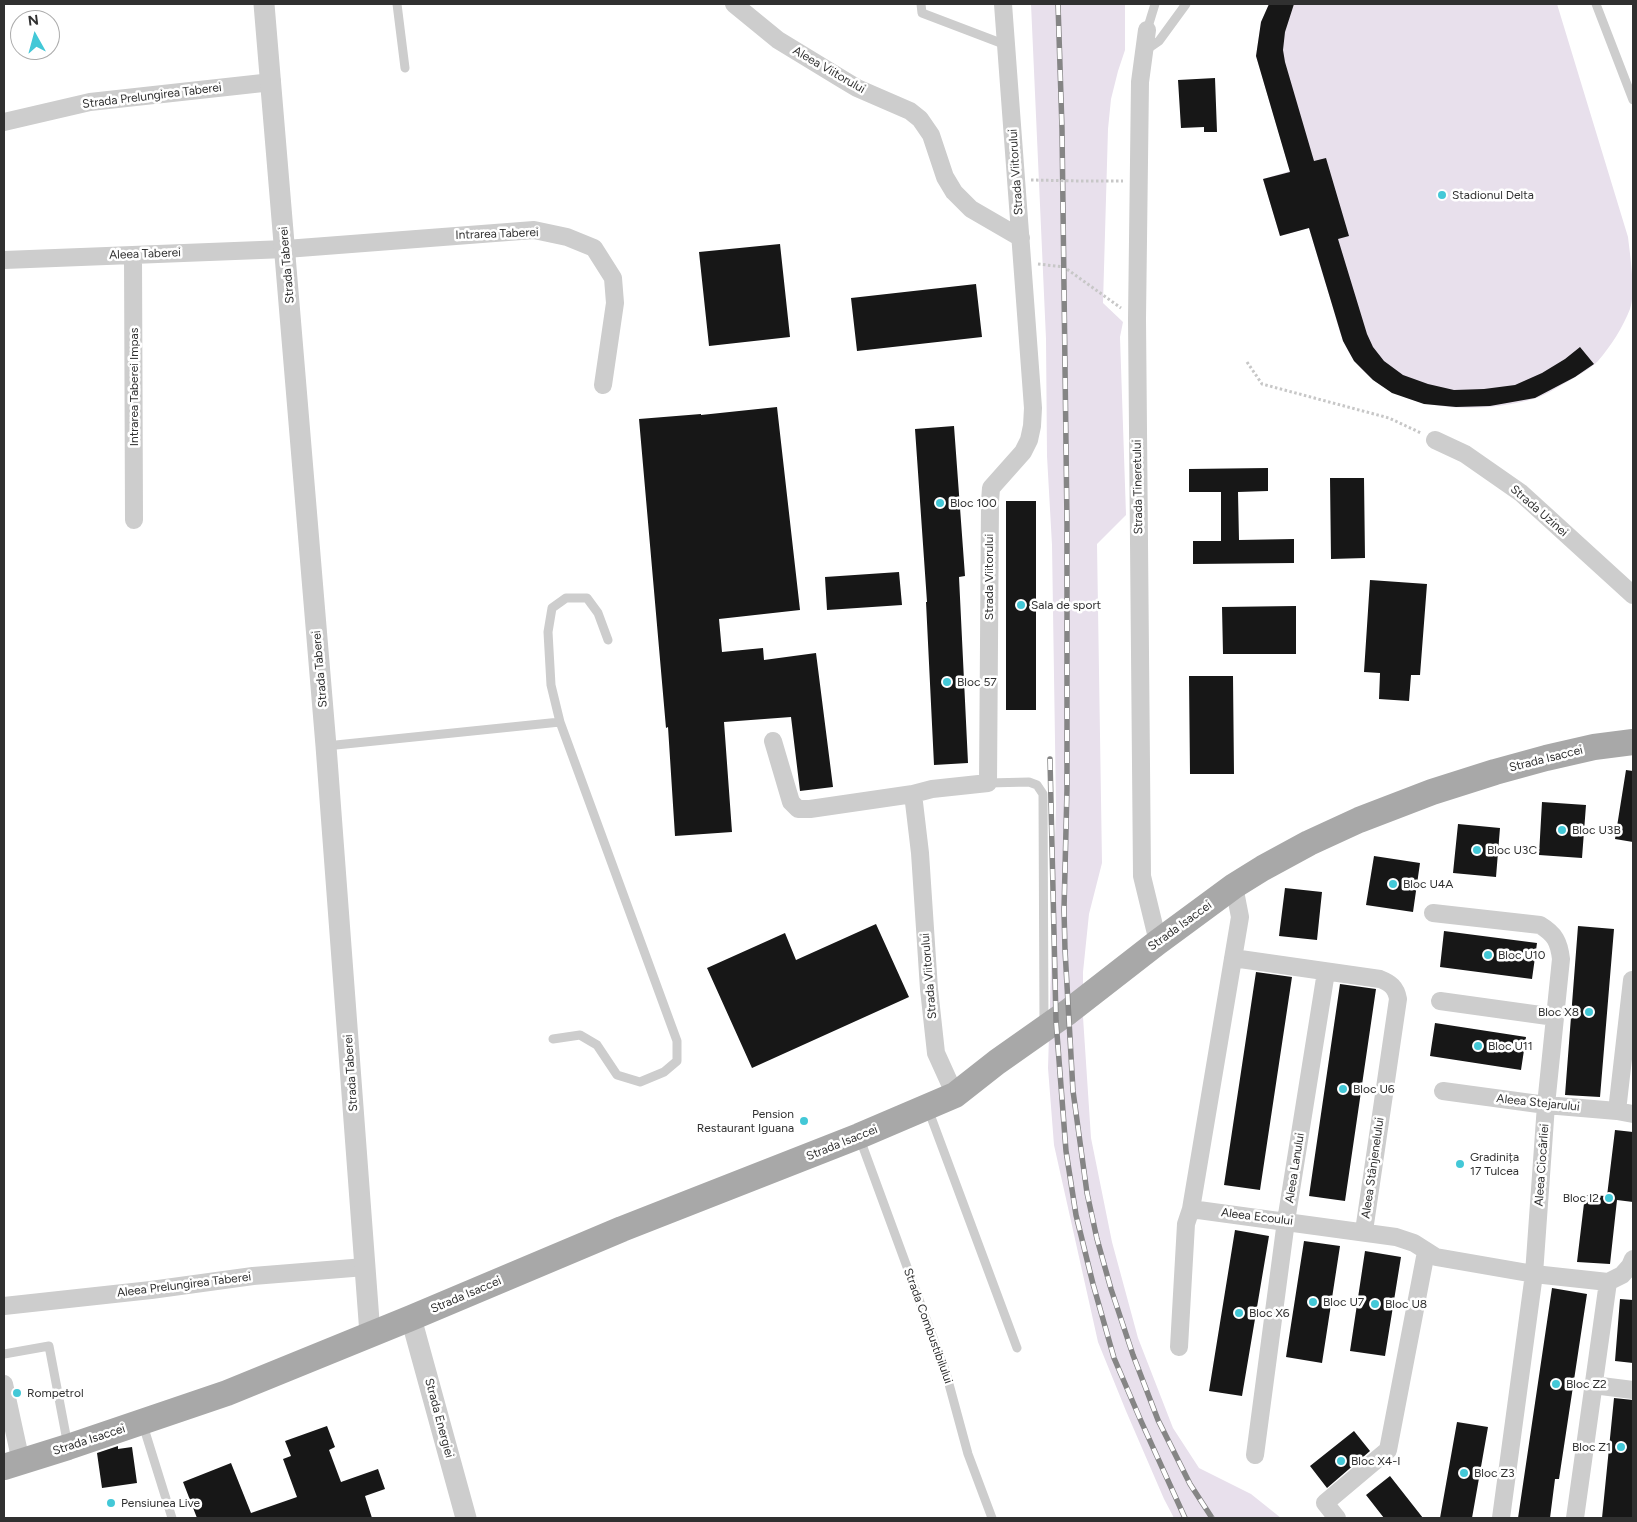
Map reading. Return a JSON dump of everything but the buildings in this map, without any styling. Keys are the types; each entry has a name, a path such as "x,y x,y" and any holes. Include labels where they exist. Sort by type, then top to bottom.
{"main road":[{"name":"Strada Isaccei","path":"12,1464 227,1393 622,1229 859,1136 955,1095 1234,886 1309,843 1359,820 1432,792 1546,758 1633,742"}],"street":[{"name":"Strada Taberei","path":"264,4 286,249 326,746 370,1334"},
{"name":"Aleea Viitorului","path":"734,4 778,40 858,88 910,111 920,119 931,135 945,177 954,192 972,209 1021,238"},
{"name":"Strada Viitorului","path":"988,783 991,488 1023,452 1032,426 1033,408 1003,4"},
{"name":"Strada Tineretului","path":"1147,30 1140,82 1137,319 1142,876 1158,942"},
{"name":"Strada Prelungirea Taberei","path":"4,122 90,102 272,82"},
{"name":"Intrarea Taberei","path":"286,249 534,230 567,237 594,248 612,278 615,303 602,385"},
{"name":"Aleea Taberei","path":"4,260 286,249"},
{"name":"Intrarea Taberei Impas","path":"133,255 134,520"},
{"name":"Strada Uzinei","path":"1435,440 1465,454 1521,493 1633,595"},
{"path":"772,741 791,802 798,808 810,809 913,794 932,789 988,783"},
{"name":"Strada Viitorului","path":"913,794 920,853 929,989 936,1053 955,1095"},
{"path":"1179,1347 1186,1224 1191,1209 1240,917 1234,886"},
{"name":"Aleea Ciocârliei","path":"1433,913 1540,925 1550,931 1560,948 1561,959 1546,1105 1534,1274 1501,1518"},
{"path":"1233,958 1326,972"},
{"name":"Aleea Stânjenelului","path":"1326,972 1380,979 1393,986 1397,992 1398,999 1364,1232"},
{"name":"Aleea Lanului","path":"1255,1455 1286,1221 1326,972"},
{"path":"1625,1113 1632,980"},
{"path":"1440,1001 1555,1017"},
{"name":"Aleea Stejarului","path":"1443,1091 1546,1105 1625,1113"},
{"name":"Aleea Ecoului","path":"1191,1209 1396,1237 1414,1243 1436,1257 1534,1274 1608,1282"},
{"path":"1337,1518 1325,1503 1388,1450 1426,1252"},
{"path":"1575,1518 1608,1282 1622,1275 1633,1259"},
{"name":"Aleea Prelungirea Taberei","path":"4,1306 151,1290 253,1276 365,1267"},
{"name":"Strada Energiei","path":"411,1318 466,1518"},
{"path":"4,1384 12,1464"},
{"path":"1594,1385 1633,1390"}],"lane":[{"path":"397,4 405,68"},
{"path":"921,4 922,13 1006,45"},
{"path":"1147,30 1155,4"},
{"path":"1145,51 1159,41 1186,4"},
{"path":"1596,4 1633,100"},
{"path":"553,1039 580,1035 597,1045 617,1075 640,1082 664,1072 677,1061 677,1041 560,722 551,685 548,632 552,608 566,598 587,598 598,613 608,640"},
{"path":"326,746 560,722"},
{"path":"988,783 1029,782 1037,785 1043,794 1044,1029"},
{"path":"927,1107 1017,1348"},
{"name":"Strada Combustibilului","path":"859,1136 946,1373 968,1454 992,1518"},
{"path":"4,1354 49,1346 68,1447"},
{"path":"142,1422 172,1518"}],"path":[{"path":"1030,180 1102,181"},
{"path":"1022,262 1064,268 1137,319"},
{"path":"1247,362 1262,384 1389,418 1435,440"}],"shaded area":[{"path":"1031,4 1125,4 1125,50 1111,99 1108,129 1103,303 1123,322 1120,337 1126,515 1097,544 1102,863 1089,914 1083,972 1083,1017 1091,1138 1112,1242 1138,1338 1173,1428 1199,1468 1251,1494 1281,1518 1174,1518 1126,1411 1098,1342 1054,1145 1048,1068 1056,806 1052,545 1047,456 1046,339"},
{"name":"Stadionul Delta","path":"1269,4 1557,4 1628,237 1631,263 1633,284 1630,309 1616,336 1595,364 1537,398 1510,404 1461,408 1412,400 1390,391 1371,378 1354,360 1340,332 1309,228 1280,236 1263,179 1290,171 1256,56 1261,22"}],"railway":[{"path":"1058,4 1062,129 1067,524 1067,789 1064,910 1073,1091 1087,1193 1111,1289 1133,1355 1158,1420 1190,1484 1212,1518"},
{"path":"1050,759 1056,1021 1066,1151 1076,1215 1114,1358 1185,1518"}],"place":[{"name":"Stadionul Delta","path":"1442,195"},
{"name":"Bloc 100","path":"940,503"},
{"name":"Sala de sport","path":"1021,605"},
{"name":"Bloc 57","path":"947,682"},
{"name":"Bloc U3B","path":"1562,830"},
{"name":"Bloc U3C","path":"1477,850"},
{"name":"Bloc U4A","path":"1393,884"},
{"name":"Bloc U10","path":"1488,955"},
{"name":"Bloc X8","path":"1589,1012"},
{"name":"Bloc U11","path":"1478,1046"},
{"name":"Bloc U6","path":"1343,1089"},
{"name":"Pension Restaurant Iguana","path":"804,1121"},
{"name":"Gradinița 17 Tulcea","path":"1460,1164"},
{"name":"Bloc I2","path":"1609,1198"},
{"name":"Bloc U7","path":"1313,1302"},
{"name":"Bloc U8","path":"1375,1304"},
{"name":"Bloc X6","path":"1239,1313"},
{"name":"Bloc Z2","path":"1556,1384"},
{"name":"Rompetrol","path":"17,1393"},
{"name":"Bloc Z1","path":"1621,1447"},
{"name":"Bloc X4-I","path":"1341,1461"},
{"name":"Bloc Z3","path":"1464,1473"},
{"name":"Pensiunea Live","path":"111,1503"}]}
